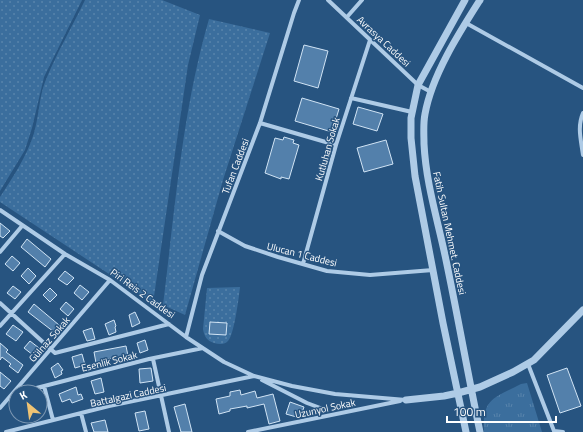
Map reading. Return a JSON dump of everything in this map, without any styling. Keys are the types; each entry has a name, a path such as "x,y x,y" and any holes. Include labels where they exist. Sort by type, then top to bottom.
{"street":[{"name":"Tufan Caddesi","path":"186,337 202,275 260,123 299,0"},
{"name":"Avrasya Caddesi","path":"328,0 418,85 432,92"},
{"path":"347,17 362,0"},
{"name":"Fatih Sultan Mehmet. Caddesi","path":"465,0 418,85 412,112 411,138 415,176 434,270 464,391 480,432"},
{"name":"Fatih Sultan Mehmet. Caddesi","path":"466,432 464,391 446,259 425,163 424,121 432,92 451,49 480,0"},
{"path":"466,23 583,88"},
{"name":"Kutluhan Sokak","path":"303,264 336,145 370,40"},
{"path":"351,98 412,112"},
{"path":"583,113 580,120 579,132 583,155"},
{"path":"260,123 336,145"},
{"name":"Piri Reis 2 Caddesi","path":"0,210 65,254 110,280 186,337 224,362 307,403 323,409"},
{"path":"0,252 22,226"},
{"name":"Ulucan 1 Caddesi","path":"218,231 245,246 328,271 370,275 434,270"},
{"path":"0,326 65,254"},
{"name":"Gülnaz Sokak","path":"22,384 110,280"},
{"path":"0,304 54,353 169,324"},
{"name":"Piri Reis 2 Caddesi","path":"254,376 292,386 334,394 406,400 444,396 496,381 528,364 534,360 583,310"},
{"name":"Esenlik Sokak","path":"48,385 203,348"},
{"path":"153,359 169,432"},
{"path":"528,364 554,431 563,432"},
{"name":"Battalgazi Caddesi","path":"6,432 109,406 254,376"},
{"name":"Gülnaz Sokak","path":"0,408 8,400"},
{"name":"Uzunyol Sokak","path":"248,432 268,430 406,400"},
{"path":"48,401 53,420"},
{"path":"82,413 86,432"}],"green space":[{"path":"0,0 82,0 44,77 32,128 25,150 0,191"},
{"path":"85,0 162,0 200,15 188,65 153,303 0,202 0,197 28,150 36,127 41,94 45,82"},
{"path":"209,19 270,33 223,180 185,315 163,305 180,161 192,89"},
{"path":"240,287 236,316 230,339 222,344 209,341 204,334 203,329 207,288"},
{"path":"527,383 542,432 484,432 485,412 492,400 521,384"}],"building":[{"path":"304,45 328,51 318,88 294,81"},
{"path":"302,98 339,109 332,132 295,121"},
{"path":"358,107 383,114 377,131 353,124"},
{"path":"284,137 294,140 293,143 299,145 289,179 281,177 281,179 265,173 275,138 283,140"},
{"path":"386,140 393,164 364,172 357,148"},
{"path":"0,223 10,231 3,238 0,236"},
{"path":"27,239 51,259 45,267 21,247"},
{"path":"12,256 20,263 13,271 5,264"},
{"path":"28,268 36,276 29,284 21,276"},
{"path":"65,271 74,278 67,285 58,279"},
{"path":"80,285 89,292 82,300 74,293"},
{"path":"13,286 21,292 15,299 7,293"},
{"path":"50,288 57,295 50,302 43,295"},
{"path":"66,302 74,309 68,316 60,309"},
{"path":"34,304 59,325 54,332 28,312"},
{"path":"135,312 140,323 132,327 129,315"},
{"path":"114,320 116,332 109,335 105,324"},
{"path":"210,322 227,323 226,335 209,334"},
{"path":"13,325 23,332 16,341 6,334"},
{"path":"92,328 95,339 87,341 83,331"},
{"path":"145,340 148,350 140,353 137,343"},
{"path":"30,341 39,348 33,355 24,348"},
{"path":"0,343 8,350 6,352 23,365 18,373 9,366 11,364 2,357 0,360"},
{"path":"126,346 128,356 107,359 107,361 96,363 94,352"},
{"path":"82,354 85,365 75,368 72,357"},
{"path":"58,363 63,370 61,371 62,374 55,378 51,368"},
{"path":"151,368 153,381 140,383 139,369"},
{"path":"567,368 581,406 560,413 547,375"},
{"path":"0,372 11,381 4,389 0,386"},
{"path":"101,378 104,392 95,394 91,381"},
{"path":"76,387 78,395 81,394 83,399 72,403 70,399 62,402 59,394"},
{"path":"240,390 241,395 255,391 257,398 273,394 280,421 269,424 264,404 247,408 247,406 230,409 230,411 219,414 216,399 230,396 230,392"},
{"path":"290,402 304,407 300,418 286,414"},
{"path":"185,404 192,432 181,432 174,407"},
{"path":"145,411 149,429 139,431 135,413"},
{"path":"105,420 108,432 94,432 91,423"}]}
